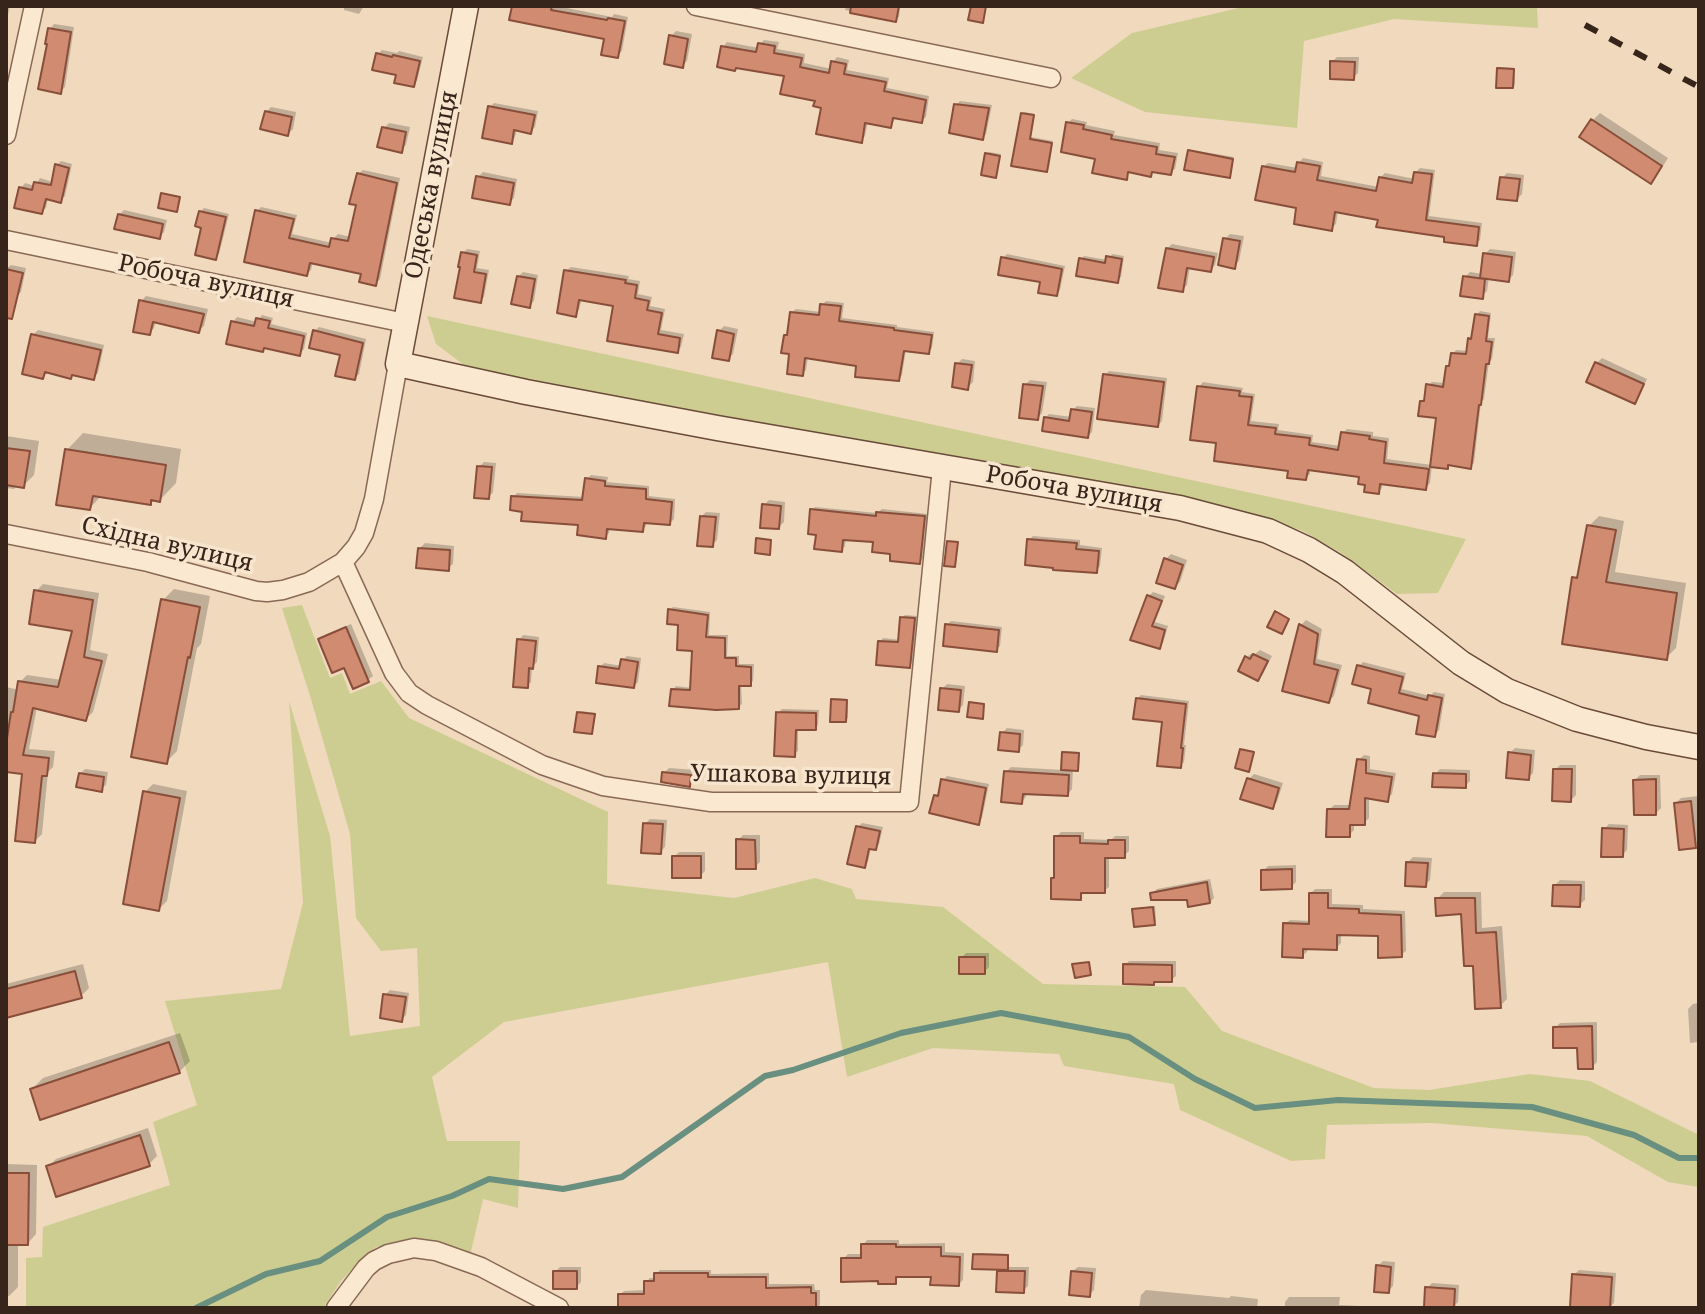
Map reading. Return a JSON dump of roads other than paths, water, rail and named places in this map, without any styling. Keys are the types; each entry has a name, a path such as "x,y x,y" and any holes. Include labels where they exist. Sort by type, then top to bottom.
{"street":[{"path":"6,135 34,6"},
{"name":"Одеська вулиця","path":"398,364 466,6"},
{"path":"696,6 1051,78"},
{"name":"Робоча вулиця","path":"6,240 405,323"},
{"name":"Робоча вулиця","path":"398,364 541,395 1180,508 1268,531 1309,550 1345,572 1461,663 1507,691 1577,719 1699,747"},
{"name":"Східна вулиця","path":"6,534 138,560 267,592 309,582 343,562 364,533 372,509 398,364"},
{"name":"Ушакова вулиця","path":"343,562 394,673 409,693 563,774 603,786 711,802 909,802 942,468"},
{"path":"336,1308 374,1261 414,1248 436,1251 481,1267 559,1308"}],"waterway":[{"path":"196,1308 266,1274 320,1261 387,1217 452,1196 489,1179 563,1189 622,1177 765,1076 793,1070 901,1033 1001,1013 1129,1037 1195,1079 1255,1108 1338,1100 1532,1107 1634,1135 1679,1158 1699,1158"}],"railway":[{"path":"1585,25 1699,87"}]}
